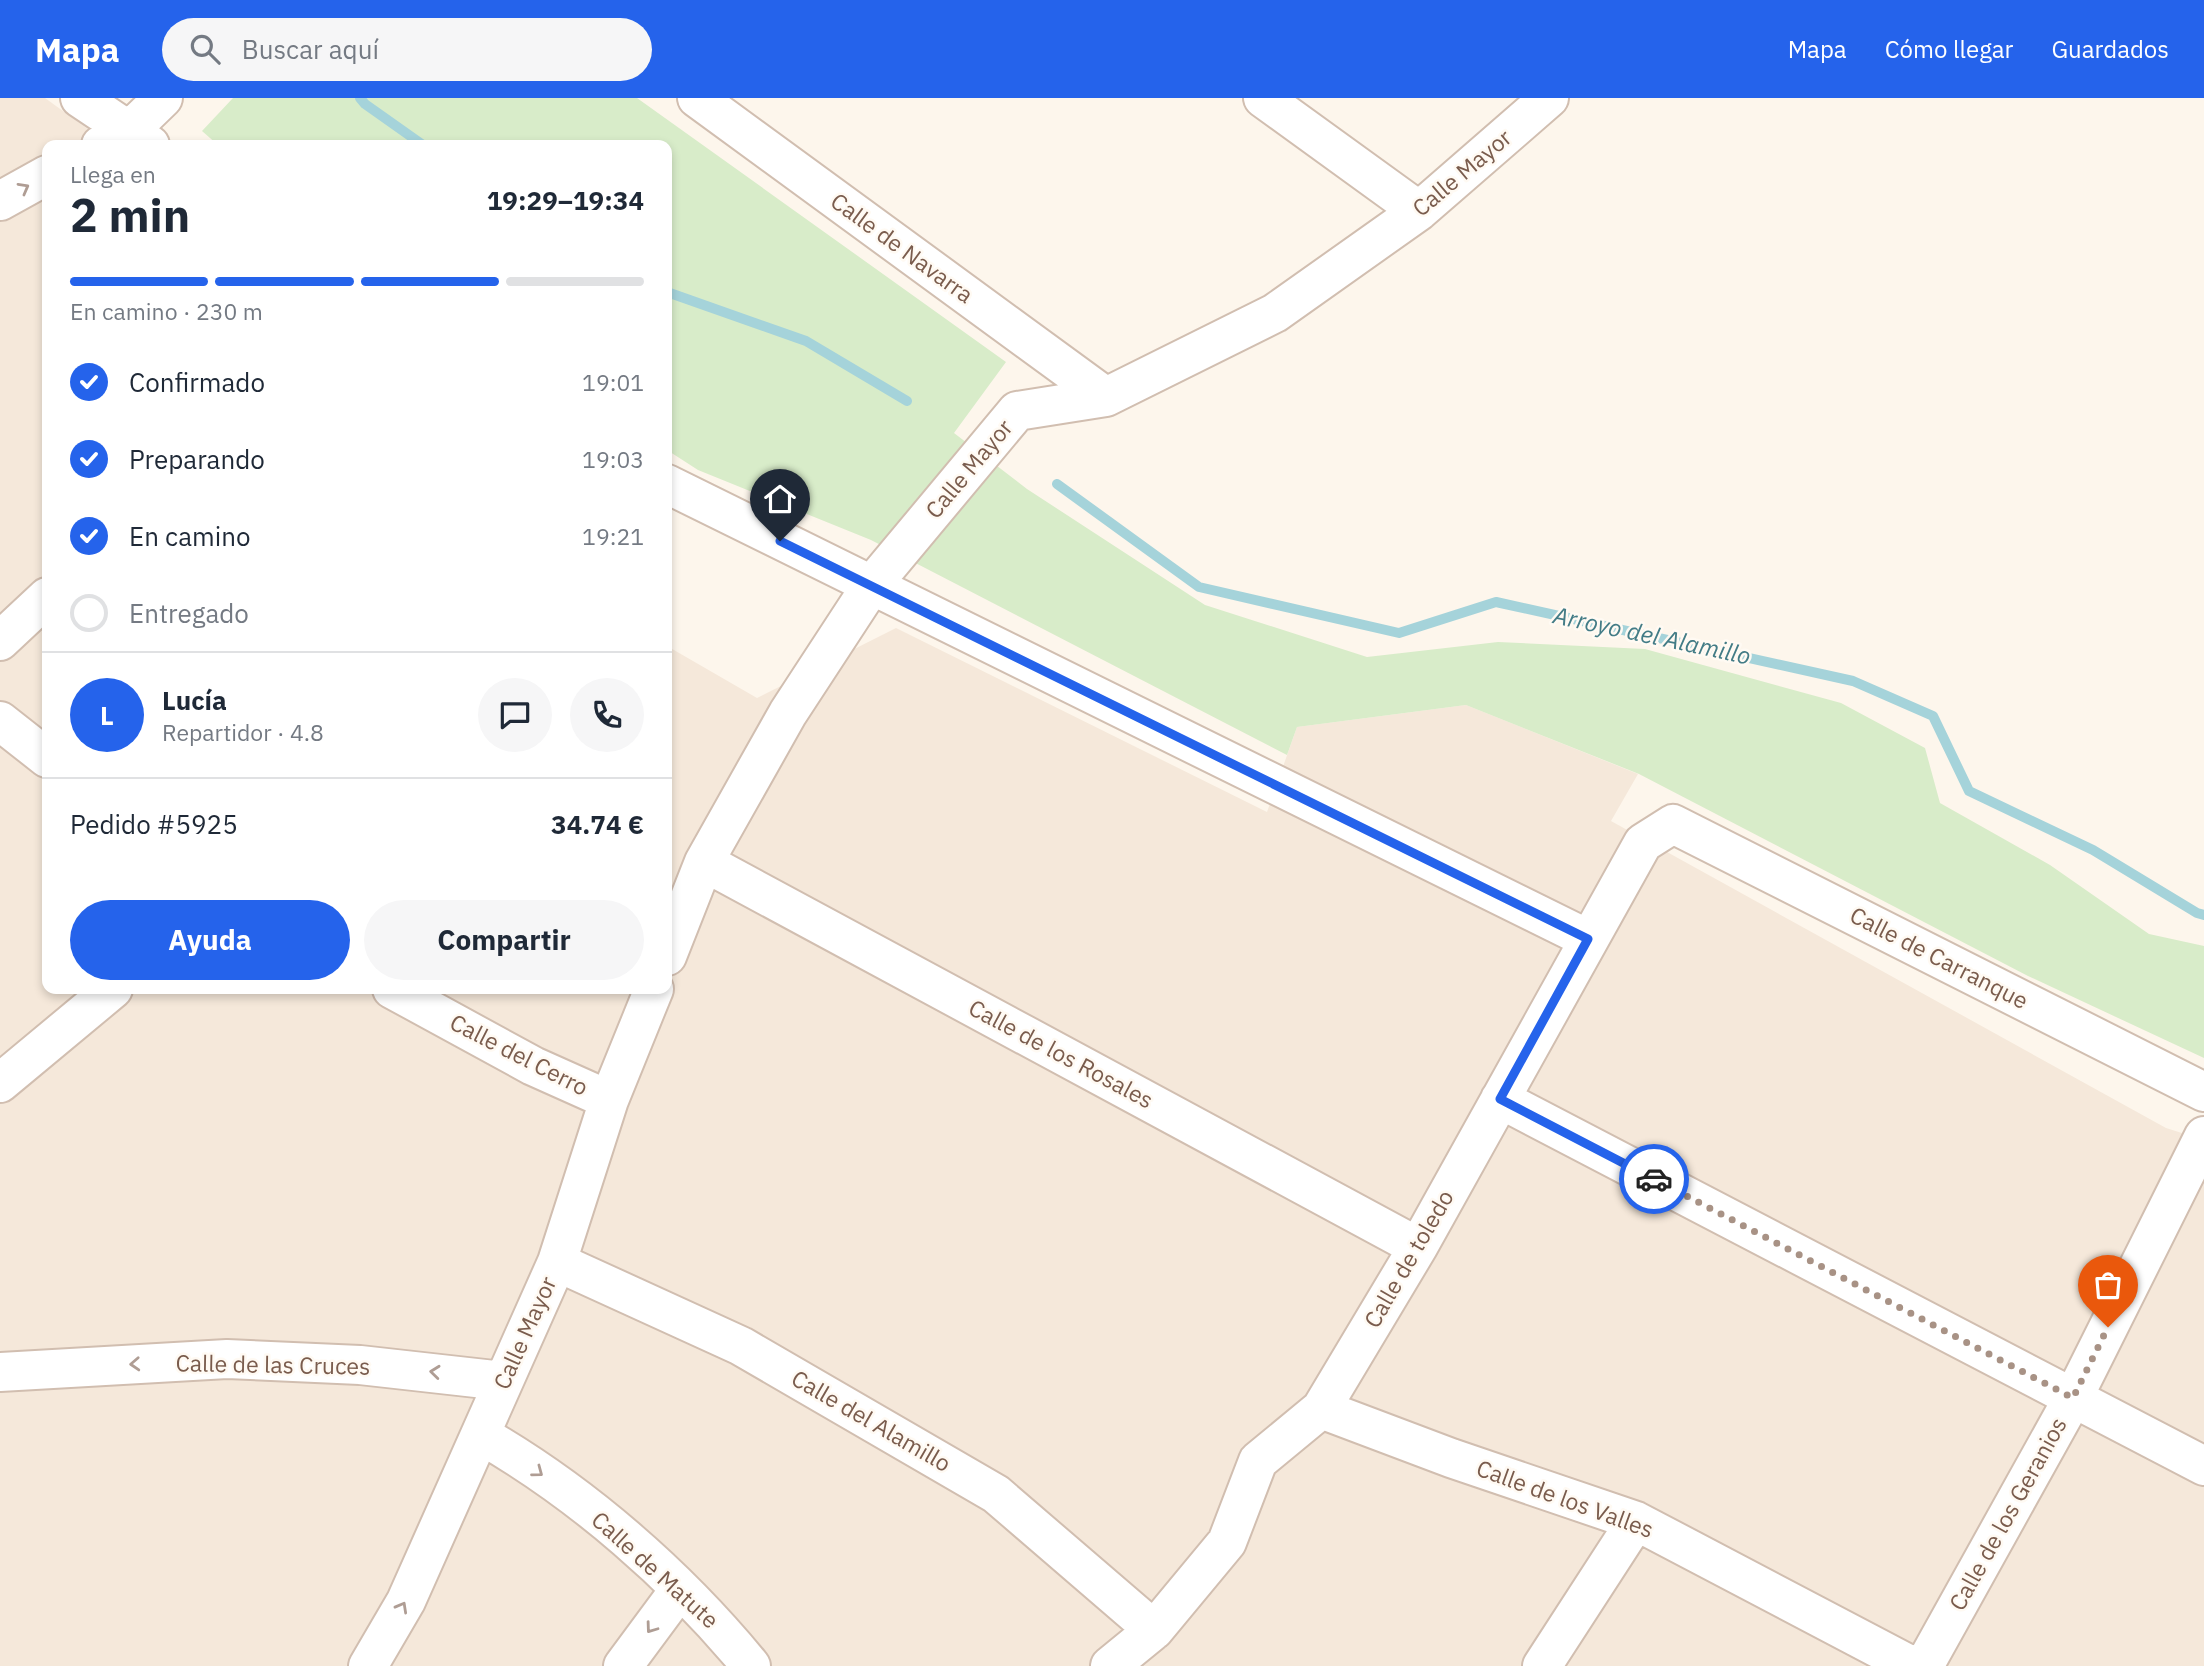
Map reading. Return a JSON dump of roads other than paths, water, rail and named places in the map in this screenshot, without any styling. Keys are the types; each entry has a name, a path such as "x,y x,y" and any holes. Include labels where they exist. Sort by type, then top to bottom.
{"street":[{"path":"80,98 127,140 163,98"},
{"name":"Calle de Navarra","path":"697,98 1107,397"},
{"path":"1263,98 1419,211"},
{"name":"Calle Mayor","path":"672,943 704,862 788,713 871,586 1017,411 1107,397 1275,313 1419,211 1549,98"},
{"path":"0,201 42,178"},
{"path":"672,486 1588,939"},
{"path":"0,641 42,602"},
{"path":"0,721 42,754"},
{"name":"Calle de toledo","path":"1110,1666 1154,1630 1227,1542 1258,1461 1321,1409 1418,1247 1643,843 1674,824"},
{"name":"Calle de Carranque","path":"1674,824 2204,1092"},
{"name":"Calle de los Rosales","path":"704,862 1418,1247"},
{"path":"0,1083 107,994"},
{"name":"Calle del Cerro","path":"401,994 533,1066 609,1100"},
{"name":"Calle Mayor","path":"368,1666 406,1601 556,1262 609,1100 652,994"},
{"path":"1500,1099 2204,1466"},
{"name":"Calle de los Geranios","path":"1924,1666 2073,1398 2204,1136"},
{"name":"Calle del Alamillo","path":"556,1262 741,1346 996,1494 1154,1630"},
{"name":"Calle de las Cruces","path":"0,1372 227,1359 360,1365 503,1381"},
{"name":"Calle de los Valles","path":"1321,1409 1451,1458 1636,1521 1912,1666"},
{"name":"Calle de Matute","path":"481,1434 512,1453 623,1535 720,1628 751,1666"},
{"path":"1542,1666 1636,1521"},
{"path":"623,1666 680,1589"}],"waterway":[{"name":"Arroyo del Alamillo","path":"360,98 416,140"},
{"name":"Arroyo del Alamillo","path":"672,294 806,341 907,401"},
{"name":"Arroyo del Alamillo","path":"1057,484 1199,587 1399,633 1496,602 1853,681 1933,716 1969,791 2093,850 2204,915"}]}
